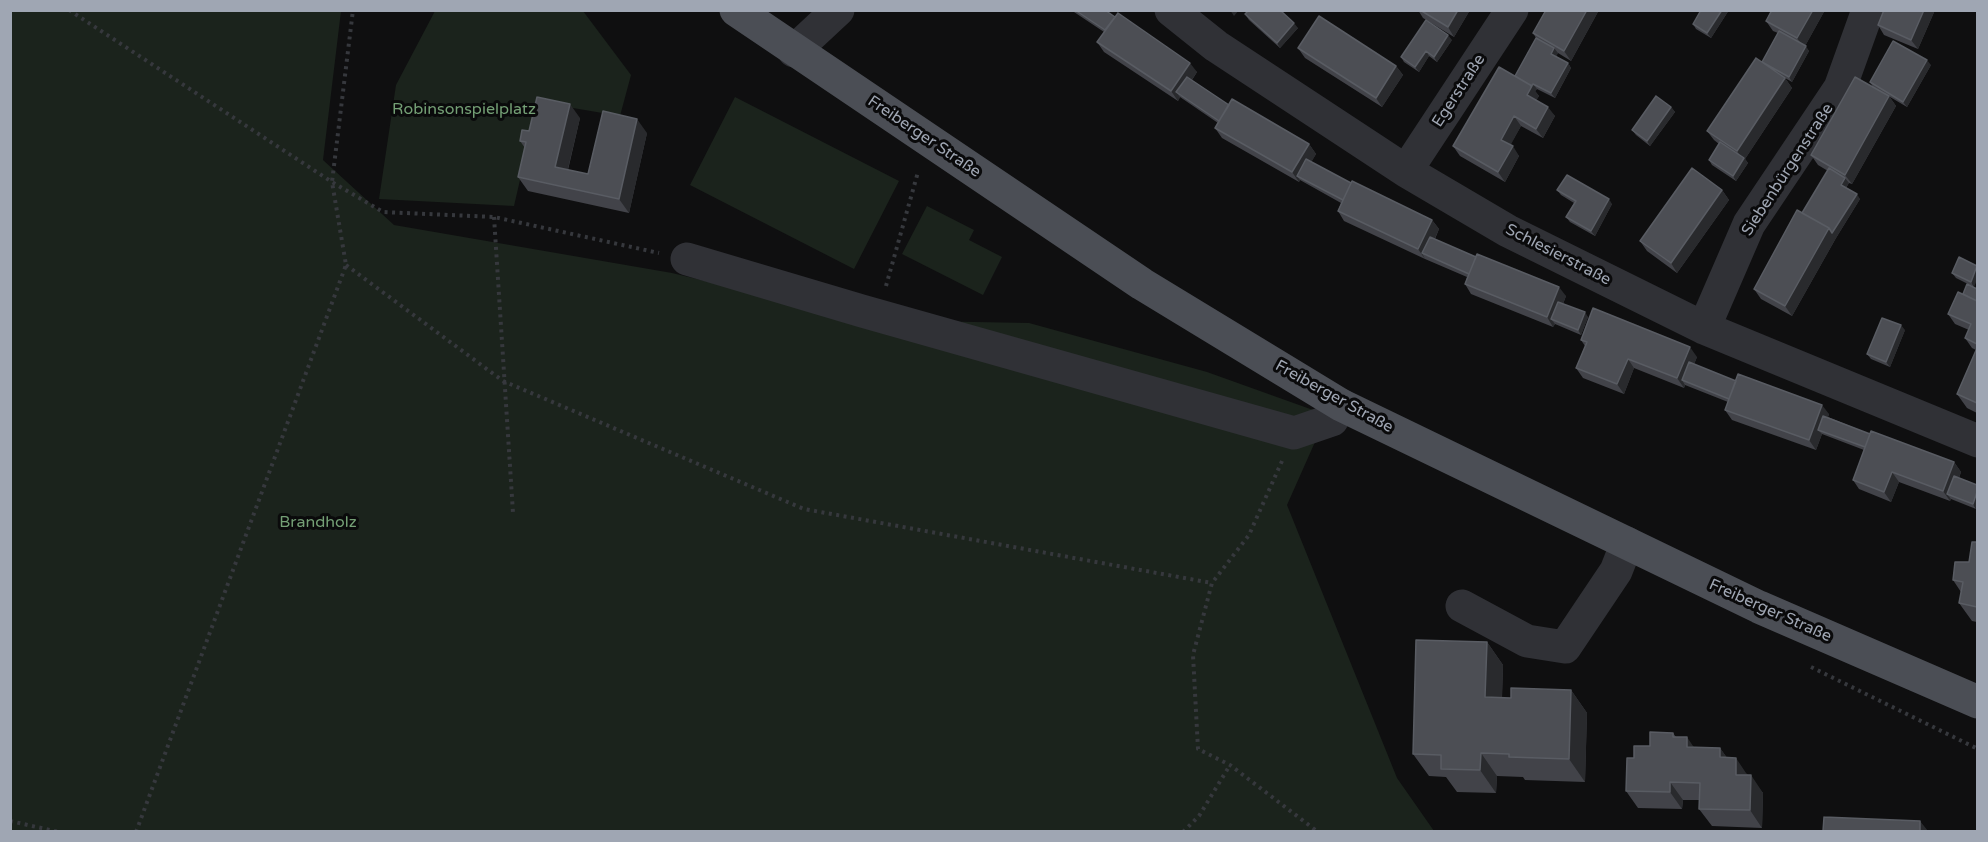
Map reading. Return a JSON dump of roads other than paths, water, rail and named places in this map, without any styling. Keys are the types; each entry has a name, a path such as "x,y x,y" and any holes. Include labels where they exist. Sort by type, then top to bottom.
{"main road":[{"name":"Freiberger Straße","path":"736,10 1142,284 1341,405 1759,607 1977,702"}],"street":[{"path":"794,51 838,10"},
{"name":"Schlesierstraße","path":"1171,10 1216,46 1406,171 1508,231 1704,328 1977,441"},
{"name":"Egerstraße","path":"1406,171 1512,10"},
{"name":"Siebenbürgenstraße","path":"1704,328 1749,224 1840,88 1868,10"},
{"path":"687,259 1294,433 1332,420 1341,405"},
{"path":"1462,606 1527,641 1565,647 1616,571 1627,543"}],"park label":[{"name":"Robinsonspielplatz","path":"464,110"},
{"name":"Brandholz","path":"318,523"}]}
